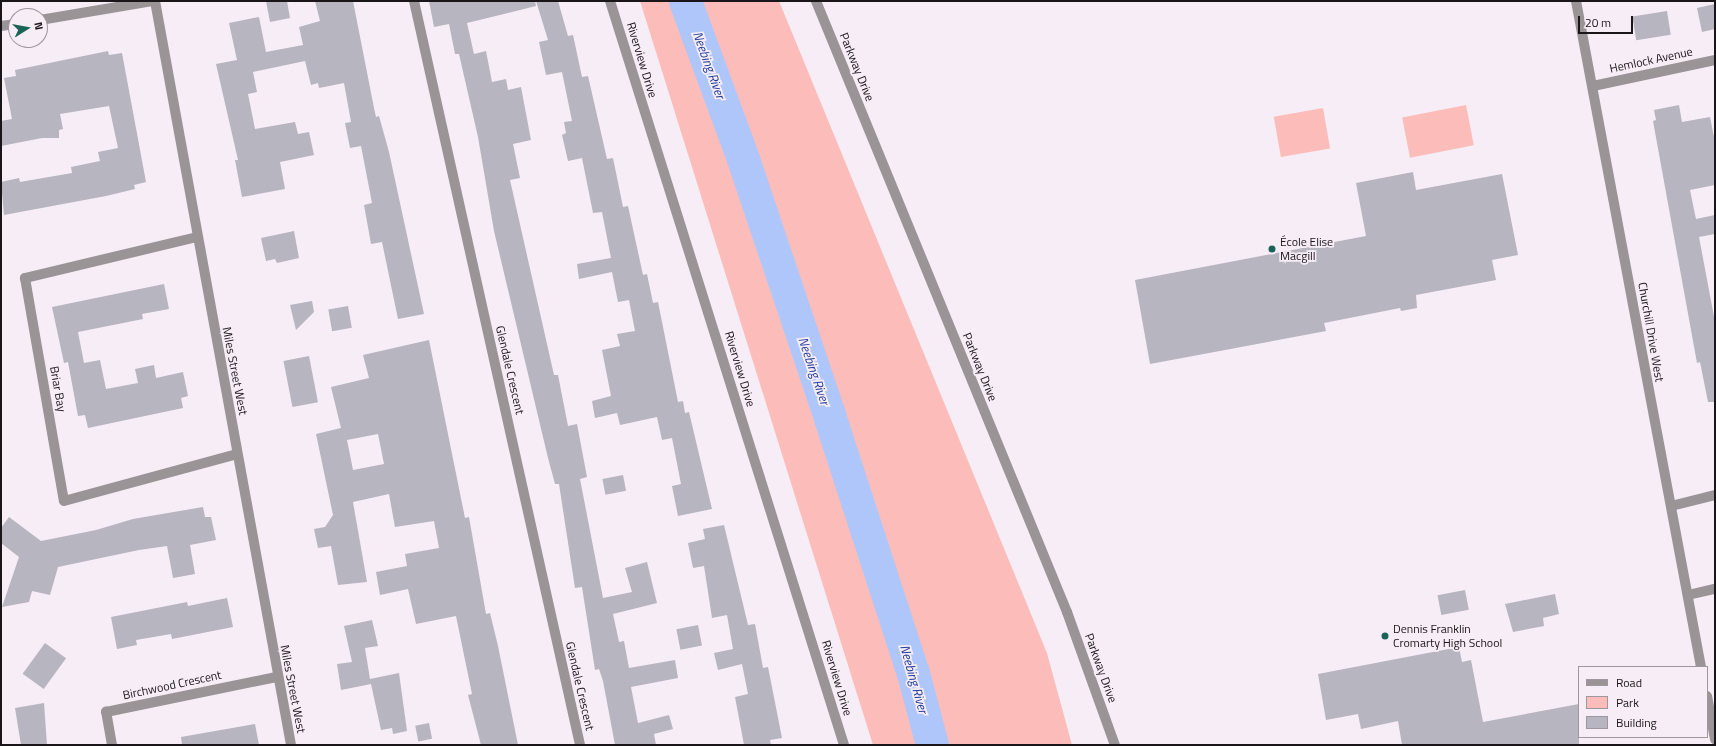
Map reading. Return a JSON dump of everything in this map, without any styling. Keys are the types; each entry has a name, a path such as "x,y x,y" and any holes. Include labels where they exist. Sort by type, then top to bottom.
{"street":[{"path":"48,19 154,1"},
{"name":"Miles Street West","path":"154,1 237,454 276,677 291,745"},
{"name":"Glendale Crescent","path":"414,1 580,745"},
{"name":"Riverview Drive","path":"610,1 844,745"},
{"name":"Parkway Drive","path":"816,1 1067,612 1115,745"},
{"name":"Churchill Drive West","path":"1576,1 1701,666"},
{"name":"Hemlock Avenue","path":"1593,86 1715,60"},
{"name":"Briar Bay","path":"197,237 25,278 64,501 237,454"},
{"path":"1671,506 1715,495"},
{"path":"1688,594 1715,589"},
{"name":"Birchwood Crescent","path":"112,745 106,712 276,677"},
{"path":"1708,701 1715,739"}],"green space":[{"path":"640,1 779,1 1047,653 1072,745 873,745"},
{"path":"1466,105 1474,145 1410,158 1402,117"},
{"path":"1323,108 1330,148 1281,157 1274,117"}],"building":[{"path":"266,1 287,1 290,18 270,22"},
{"path":"315,1 353,1 376,117 379,116 389,152 424,314 398,319 382,242 371,244 364,205 372,203 361,146 350,148 345,123 351,122 344,83 319,88 318,83 311,85 305,61 253,72 257,92 248,94 255,129 295,122 298,134 309,132 314,155 280,162 285,189 242,197 235,160 238,160 216,64 237,60 229,23 259,17 266,52 303,45 299,27 320,21"},
{"path":"429,1 535,1 536,6 467,23 474,54 486,51 492,82 506,79 508,90 521,87 531,140 513,144 520,178 510,180 554,375 558,375 568,426 577,424 587,477 580,479 603,598 632,592 625,568 647,562 657,603 613,614 619,642 624,641 629,668 675,660 678,678 631,687 638,723 669,715 673,729 654,734 656,745 615,745 603,681 599,669 595,670 582,587 575,588 559,484 555,484 548,458 494,231 478,137 459,54 455,54 449,24 434,27"},
{"path":"536,1 558,1 568,36 573,35 582,77 588,76 607,159 613,158 623,207 628,206 643,275 647,274 653,303 658,302 678,402 683,401 685,413 689,412 712,509 678,516 672,486 681,484 672,438 662,440 657,417 620,425 617,413 595,418 592,401 611,396 602,350 620,346 617,334 635,331 629,300 618,302 612,272 579,279 577,264 611,258 602,212 593,213 582,158 568,161 562,135 566,133 564,122 572,121 562,72 546,75 539,42 548,40"},
{"path":"1715,4 1715,29 1702,32 1697,8"},
{"path":"1667,11 1671,35 1636,40 1632,16"},
{"path":"108,51 109,55 122,53 146,182 134,185 135,189 106,196 4,215 1,182 19,178 20,182 72,173 71,167 100,161 98,152 118,148 109,106 60,114 63,129 59,130 59,138 42,138 1,146 1,121 12,119 4,78 16,76 15,70"},
{"path":"1679,105 1682,122 1710,117 1715,142 1715,185 1690,190 1696,219 1715,215 1715,234 1699,237 1715,322 1715,402 1708,402 1700,362 1697,363 1653,121 1656,120 1654,110"},
{"path":"1413,172 1416,190 1502,174 1518,255 1492,260 1496,280 1416,295 1417,308 1401,311 1400,308 1324,323 1326,331 1150,364 1135,280 1366,236 1356,183"},
{"path":"294,231 299,258 277,263 275,259 266,261 261,238"},
{"path":"164,284 169,309 142,314 143,319 78,332 84,363 100,360 106,389 138,383 135,369 154,365 156,378 183,372 188,396 181,398 183,408 88,428 85,415 78,416 68,362 64,363 52,307"},
{"path":"312,301 314,312 296,330 290,305"},
{"path":"348,306 352,328 332,331 328,309"},
{"path":"429,340 465,518 469,517 486,614 490,613 518,745 481,745 468,695 472,694 456,616 416,624 408,589 380,595 376,572 407,566 405,554 439,548 434,521 395,527 389,494 353,502 367,582 338,585 331,546 318,548 314,529 325,527 333,515 316,434 341,428 331,387 369,378 363,355","holes":["378,434 384,464 353,470 347,440"]},
{"path":"309,356 318,402 292,407 283,361"},
{"path":"623,475 626,491 605,495 602,479"},
{"path":"203,507 205,517 211,517 216,540 190,545 195,574 173,578 167,546 139,550 58,567 50,595 32,591 29,602 2,607 19,557 1,543 1,528 9,517 41,541 96,530 133,519"},
{"path":"724,525 748,625 755,624 763,668 768,667 782,738 770,740 771,745 744,745 735,697 748,694 742,664 718,670 714,653 733,649 727,615 712,618 704,566 693,568 688,543 705,539 703,529"},
{"path":"1465,590 1469,610 1441,615 1438,595"},
{"path":"1555,594 1559,614 1543,618 1544,626 1513,632 1505,604"},
{"path":"227,598 233,627 172,639 171,634 136,640 137,645 117,649 111,617 187,602 188,606"},
{"path":"372,620 378,646 365,648 370,679 399,673 407,731 393,734 392,728 381,730 371,684 341,690 337,664 352,662 344,626"},
{"path":"698,625 702,646 680,650 676,629"},
{"path":"45,643 66,658 44,689 23,674"},
{"path":"1459,647 1462,662 1471,660 1483,722 1578,704 1579,745 1402,745 1398,721 1361,729 1358,714 1326,720 1318,674"},
{"path":"44,703 47,745 21,745 15,708"},
{"path":"429,723 432,739 418,741 415,726"},
{"path":"255,724 259,745 182,745 181,737"}],"waterway":[{"name":"Neebing River","path":"685,1 743,159 830,418 913,673 932,745"}],"place":[{"name":"École Elise Macgill","path":"1272,249"},
{"name":"Dennis Franklin Cromarty High School","path":"1385,636"}]}
